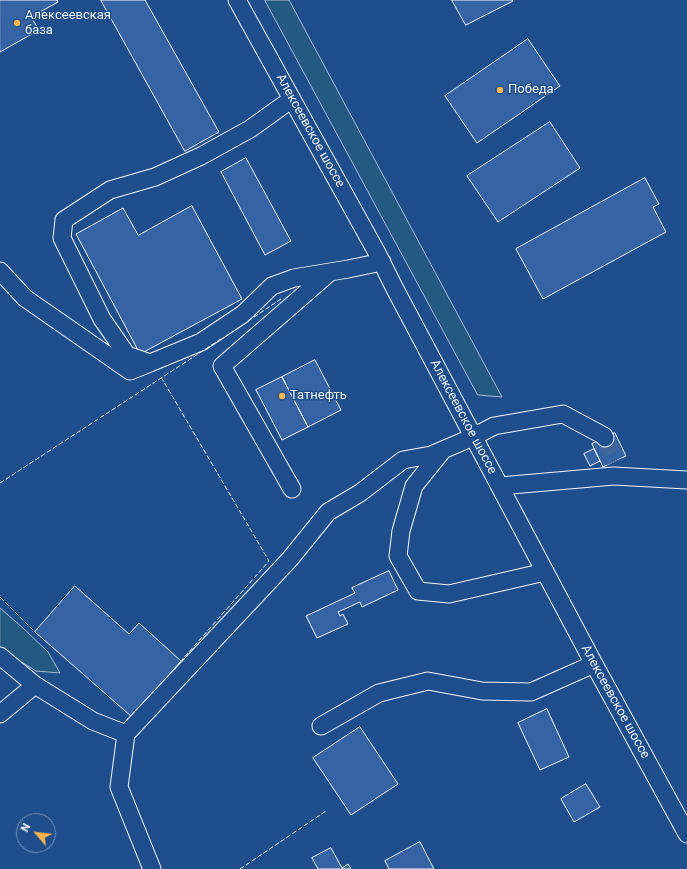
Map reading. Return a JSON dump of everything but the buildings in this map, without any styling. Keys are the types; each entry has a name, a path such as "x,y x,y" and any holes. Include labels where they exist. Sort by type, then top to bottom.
{"street":[{"name":"Алексеевское шоссе","path":"237,0 382,262 594,664 687,834"},
{"path":"150,363 127,355 102,319 62,238 64,220 110,190 155,177 201,156 250,128 292,99"},
{"path":"0,272 25,298 130,371 201,342 243,314 272,286 294,278 382,262"},
{"path":"292,489 222,366 330,272"},
{"path":"148,867 119,787 126,734 290,559 328,512 360,494 403,460 431,455 473,437 494,426 563,414 604,436 605,438"},
{"path":"443,450 414,486 401,531 398,556 418,591 449,594 545,572"},
{"path":"500,486 614,469 687,480"},
{"path":"0,656 35,685 92,721 126,734"},
{"path":"321,726 379,693 428,681 482,691 531,692 594,664"},
{"path":"0,714 35,685"}],"shaded area":[{"path":"265,0 289,0 502,397 478,395"},
{"path":"0,608 48,652 60,673 36,671 8,654 0,647"}],"tunnel":[{"path":"605,438 615,462"}],"fence":[{"path":"248,321 281,299"},
{"path":"0,483 221,339"},
{"path":"161,377 269,561 181,661"},
{"path":"0,597 35,632"},
{"path":"240,869 326,811"}],"place":[{"name":"Алексеевская база","path":"17,23"},
{"name":"Победа","path":"500,90"},
{"name":"Татнефть","path":"282,396"}]}
